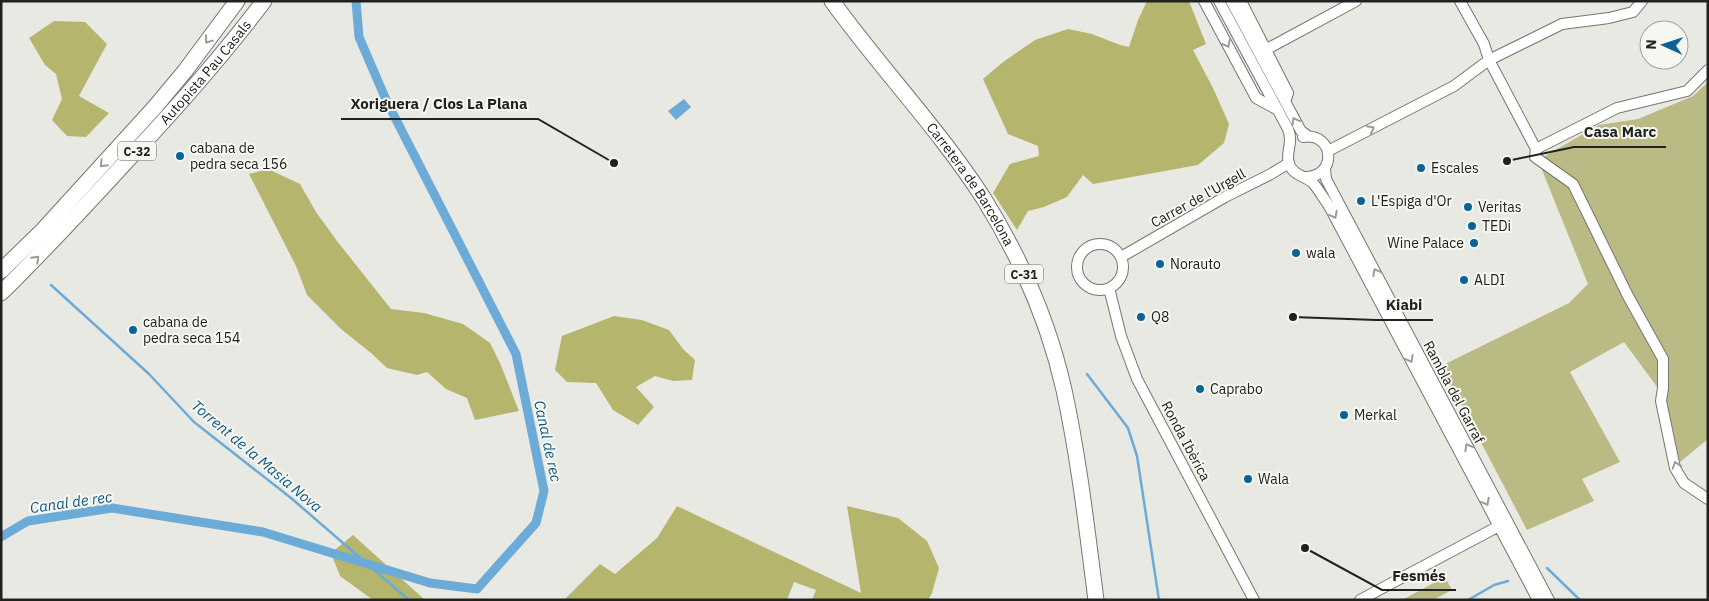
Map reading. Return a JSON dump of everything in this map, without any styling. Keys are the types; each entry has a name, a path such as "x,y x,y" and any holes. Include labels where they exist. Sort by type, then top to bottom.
{"highway":[{"name":"Autopista Pau Casals","path":"1,270 43,230 155,107 186,71 237,1"},
{"name":"Autopista Pau Casals","path":"1,293 54,242 168,116 246,26 264,1"},
{"name":"Carretera de Barcelona","path":"832,1 960,163 1008,239 1027,281 1049,336 1064,390 1074,442 1096,600"}],"street":[{"path":"1204,1 1256,98 1278,110"},
{"path":"1220,1 1291,137 1288,156 1289,163"},
{"path":"1231,1 1301,130 1308,136 1321,141 1328,151 1454,86 1489,60 1562,24 1609,18 1633,12 1642,1"},
{"path":"1241,1 1288,93 1285,102"},
{"path":"1460,1 1484,44 1489,60 1536,149 1535,157 1574,184 1628,296 1663,359 1661,401 1675,468 1684,483 1708,499"},
{"path":"1266,49 1353,2"},
{"path":"1536,149 1617,108 1687,91 1708,70"},
{"path":"1290,149 1298,139 1308,136"},
{"name":"Rambla del Garraf","path":"1328,151 1328,162 1325,169 1326,179 1527,568 1538,600"},
{"name":"Rambla del Garraf","path":"1289,163 1293,171 1313,184 1329,206 1499,526 1527,568"},
{"name":"Carrer de l'Urgell","path":"1121,256 1289,163"},
{"path":"1304,177 1314,176 1325,169"},
{"path":"1102,243 1116,250 1121,256 1122,271 1120,278 1109,288 1093,290 1081,281 1077,274 1078,258 1087,247 1102,243"},
{"name":"Ronda Ibèrica","path":"1109,288 1121,336 1137,379 1254,600"},
{"path":"1360,600 1499,526"},
{"name":"Rambla del Garraf","path":"1532,579 1549,600"}],"green space":[{"path":"1708,82 1708,439 1680,462 1666,399 1624,342 1570,372 1620,462 1582,479 1594,501 1527,530 1441,366 1569,303 1588,284 1538,160 1599,125 1638,119 1693,96"},
{"path":"1445,577 1452,590 1433,600 1402,600"}],"shaded area":[{"path":"1147,1 1189,1 1206,44 1193,50 1229,124 1224,143 1198,165 1093,184 1083,175 1067,197 1044,207 1028,211 1017,230 993,193 1010,164 1039,156 1038,146 1008,134 983,79 1003,62 1035,40 1068,29 1092,34 1129,47"},
{"path":"54,21 85,22 107,44 79,96 109,113 86,137 67,136 52,120 62,99 56,74 45,65 29,38"},
{"path":"268,169 300,184 316,212 337,241 391,309 424,313 463,324 490,343 519,411 475,420 467,398 446,389 427,372 417,375 387,368 341,329 307,295 296,266 249,174"},
{"path":"614,316 642,320 669,330 683,349 695,360 692,380 673,381 655,376 636,387 654,407 638,425 613,410 596,383 567,382 555,370 562,336"},
{"path":"677,506 861,593 847,506 898,518 927,541 939,568 932,593 928,600 812,600 816,590 794,582 787,600 564,600 600,564 615,574 657,538"},
{"path":"353,535 425,600 373,600 340,576 331,553"}],"water":[{"path":"684,99 691,107 676,120 668,111"}],"waterway":[{"name":"Canal de rec","path":"1,537 28,521 112,508 263,532 430,583 477,589 536,523 544,491 516,354 387,102 359,37 356,1"},
{"name":"Torrent de la Masia Nova","path":"51,285 149,374 194,422 291,498 409,600"},
{"path":"1087,374 1128,428 1137,456 1159,600"},
{"path":"1547,568 1580,600"},
{"path":"1468,600 1494,585 1508,581"}],"place":[{"name":"cabana de pedra seca 156","path":"180,156"},
{"name":"Casa Marc","path":"1507,161"},
{"name":"Xoriguera / Clos La Plana","path":"614,163"},
{"name":"Escales","path":"1421,168"},
{"name":"L'Espiga d'Or","path":"1361,201"},
{"name":"Veritas","path":"1468,207"},
{"name":"TEDi","path":"1472,226"},
{"name":"Wine Palace","path":"1474,243"},
{"name":"wala","path":"1296,253"},
{"name":"Norauto","path":"1160,264"},
{"name":"ALDI","path":"1464,280"},
{"name":"Q8","path":"1141,317"},
{"name":"Kiabi","path":"1293,317"},
{"name":"cabana de pedra seca 154","path":"133,330"},
{"name":"Caprabo","path":"1200,389"},
{"name":"Merkal","path":"1344,415"},
{"name":"Wala","path":"1248,479"},
{"name":"Fesmés","path":"1305,548"}]}
